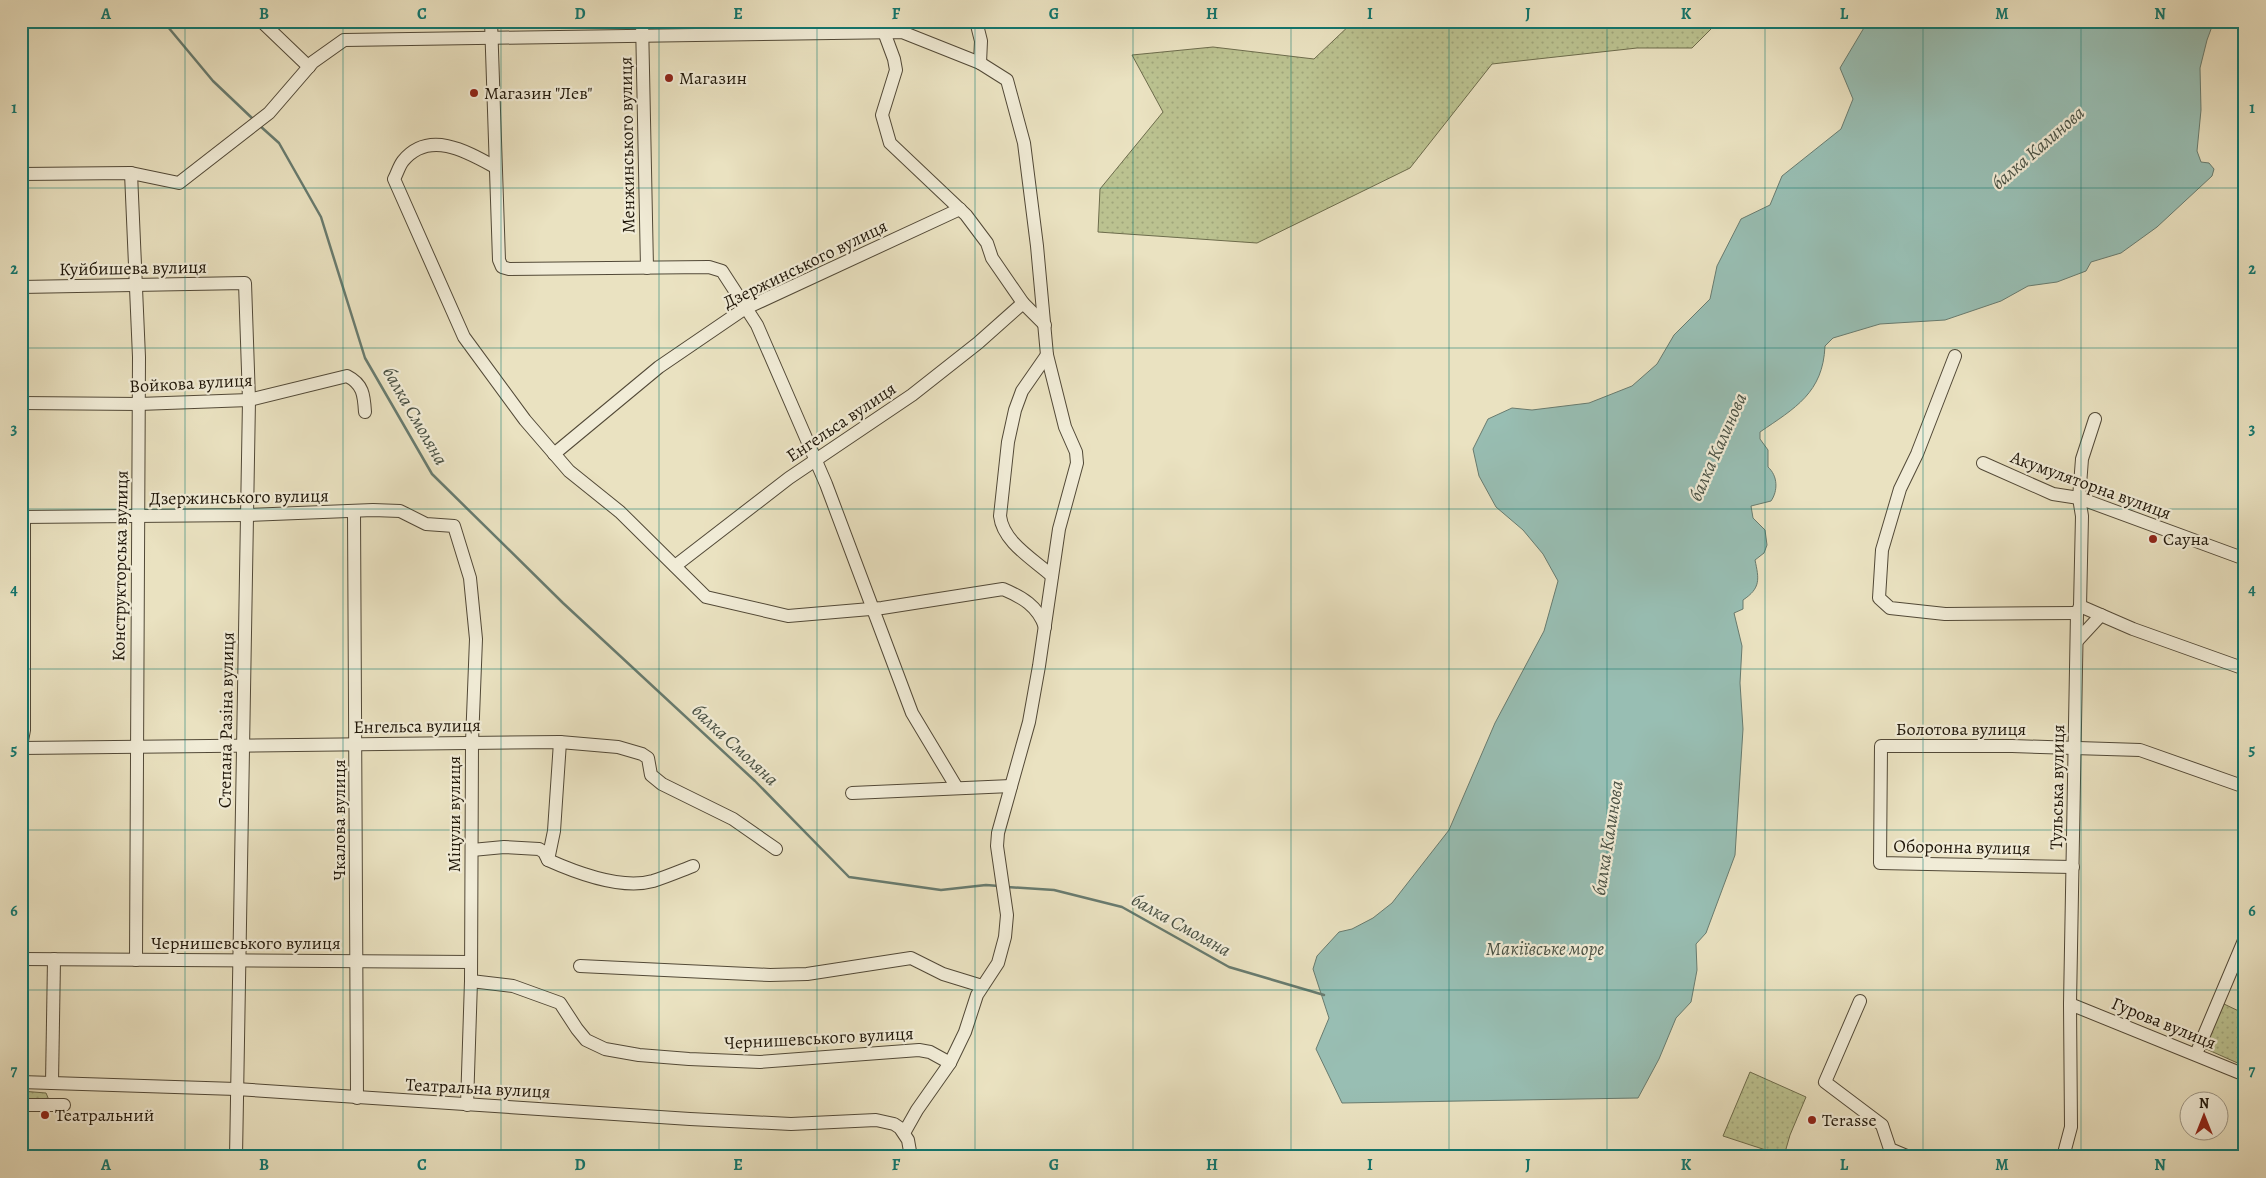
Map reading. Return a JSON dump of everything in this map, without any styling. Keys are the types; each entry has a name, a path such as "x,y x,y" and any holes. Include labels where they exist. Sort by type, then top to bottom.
{"street":[{"path":"262,21 309,67"},
{"path":"491,21 498,260 502,267 509,269 708,267 722,272 757,324 816,461 912,713 957,788"},
{"name":"Менжинського вулиця","path":"642,21 647,268"},
{"path":"976,21 981,41 980,62"},
{"path":"884,32 896,70 882,114 890,143 960,209 987,243 992,258 1023,304 1045,325"},
{"path":"21,174 131,173 179,183 269,113 309,67 344,40 902,32 980,62 1007,80 1024,143 1038,246 1047,356 1065,426 1076,452 1076,463 1059,528 1045,627 1028,722 997,846 1006,897 1005,937 998,963 977,995 966,1032 950,1063 917,1110 904,1134 908,1140 911,1157"},
{"path":"495,167 462,149 436,145 418,150 402,162 394,179 464,337 525,420 569,471 620,512 706,597 788,616 873,609 1003,589 1019,596 1032,605 1045,627"},
{"name":"Конструкторська вулиця","path":"131,173 133,234 138,285 139,404 136,960"},
{"name":"Дзержинського вулиця","path":"554,454 659,367 746,308 960,209"},
{"name":"Куйбишева вулиця","path":"21,287 245,284"},
{"name":"Степана Разіна вулиця","path":"236,1157 250,400 245,284"},
{"name":"Енгельса вулиця","path":"675,566 790,478 912,395 978,343 1023,304"},
{"path":"1047,356 1022,391 1015,410 1008,442 1000,516 1002,526 1008,536 1052,576"},
{"path":"1955,356 1917,454 1900,489 1882,550 1879,598 1890,608 1946,614 2078,610 2101,615 2245,669"},
{"name":"Войкова вулиця","path":"21,404 139,404 250,400 347,376 356,381 363,391 365,412"},
{"name":"Тульська вулиця","path":"2064,1157 2071,1127 2070,1004 2077,641 2082,516 2079,498 2082,459 2095,419"},
{"name":"Акумуляторна вулиця","path":"1983,463 2054,494 2079,498 2245,559"},
{"name":"Дзержинського вулиця","path":"23,517 247,515 400,511 426,524 454,526"},
{"name":"Чкалова вулиця","path":"354,513 357,744 357,1098"},
{"path":"21,747 24,730 23,517"},
{"name":"Міцули вулиця","path":"454,526 470,578 476,639 472,742 471,981 467,1104"},
{"path":"2077,641 2101,615"},
{"name":"Енгельса вулиця","path":"21,747 472,742 560,742 618,747 642,754 648,758 651,775 662,784 733,819 776,849"},
{"path":"548,860 554,831 560,742"},
{"name":"Болотова вулиця","path":"1880,863 1881,746 2012,746 2140,750 2245,787"},
{"path":"852,793 1011,786"},
{"path":"21,792 22,959"},
{"path":"472,850 504,847 539,848 544,852 548,860 599,878 624,883 652,881 693,866"},
{"name":"Оборонна вулиця","path":"1880,863 2073,867"},
{"path":"2196,1054 2245,938"},
{"path":"580,966 770,975 807,974 911,958 943,974 982,986"},
{"name":"Чернишевського вулиця","path":"22,959 471,962"},
{"path":"52,1083 54,959"},
{"name":"Чернишевського вулиця","path":"471,981 513,986 560,1003 586,1040 604,1049 689,1059 760,1062 919,1050 930,1052 950,1063"},
{"path":"1860,1001 1825,1082 1882,1125 1890,1149 1909,1157"},
{"name":"Гурова вулиця","path":"2070,1004 2245,1075"},
{"name":"Театральна вулиця","path":"21,1082 236,1089 791,1124 876,1120 894,1124 904,1134"},
{"path":"21,1105 64,1105"}],"green space":[{"path":"1354,21 1719,21 1692,48 1637,48 1492,64 1410,168 1257,243 1098,232 1100,189 1163,112 1132,55 1213,47 1314,59"},
{"path":"2224,1004 2245,1014 2245,1058 2242,1065 2204,1048"},
{"path":"1750,1072 1806,1097 1790,1135 1784,1156 1723,1136"},
{"path":"21,1091 46,1093 49,1100 21,1100"}],"water":[{"name":"Макіївське море","path":"1868,21 2214,21 2200,68 2201,110 2197,151 2201,162 2209,163 2214,169 2212,176 2157,227 2121,253 2091,262 2086,271 2057,282 2028,286 2001,301 1945,320 1880,324 1833,338 1825,346 1819,376 1813,388 1795,407 1760,432 1760,439 1768,450 1768,467 1774,475 1776,488 1771,501 1751,506 1753,518 1765,530 1767,545 1764,553 1755,560 1758,578 1756,587 1743,600 1743,609 1734,613 1742,646 1740,683 1743,729 1735,855 1706,933 1696,944 1697,970 1691,1002 1676,1018 1659,1059 1638,1098 1342,1103 1316,1049 1329,1018 1313,969 1317,956 1339,932 1352,929 1373,918 1392,903 1449,830 1495,723 1544,631 1558,581 1543,554 1523,530 1496,507 1479,476 1473,449 1488,419 1512,408 1532,410 1589,403 1632,386 1657,364 1674,335 1710,299 1717,266 1741,219 1770,205 1782,176 1841,129 1853,99 1840,68"}],"waterway":[{"name":"балка Смоляна","path":"163,21 213,81 253,119"},
{"name":"балка Смоляна","path":"259,125 279,143 321,217 365,358 432,474 563,603 755,781 849,877 941,890 986,885 999,886"},
{"name":"балка Смоляна","path":"1007,887 1054,890 1122,907 1229,967 1324,995"}],"place":[{"name":"Магазин","path":"669,78"},
{"name":"Магазин \"Лев\"","path":"474,93"},
{"name":"Сауна","path":"2153,539"},
{"name":"Театральний","path":"45,1115"},
{"name":"Terasse","path":"1812,1120"}],"water label":[{"name":"балка Калинова","path":"2038,148"},
{"name":"балка Калинова","path":"1718,447"},
{"name":"балка Калинова","path":"1608,838"}]}
